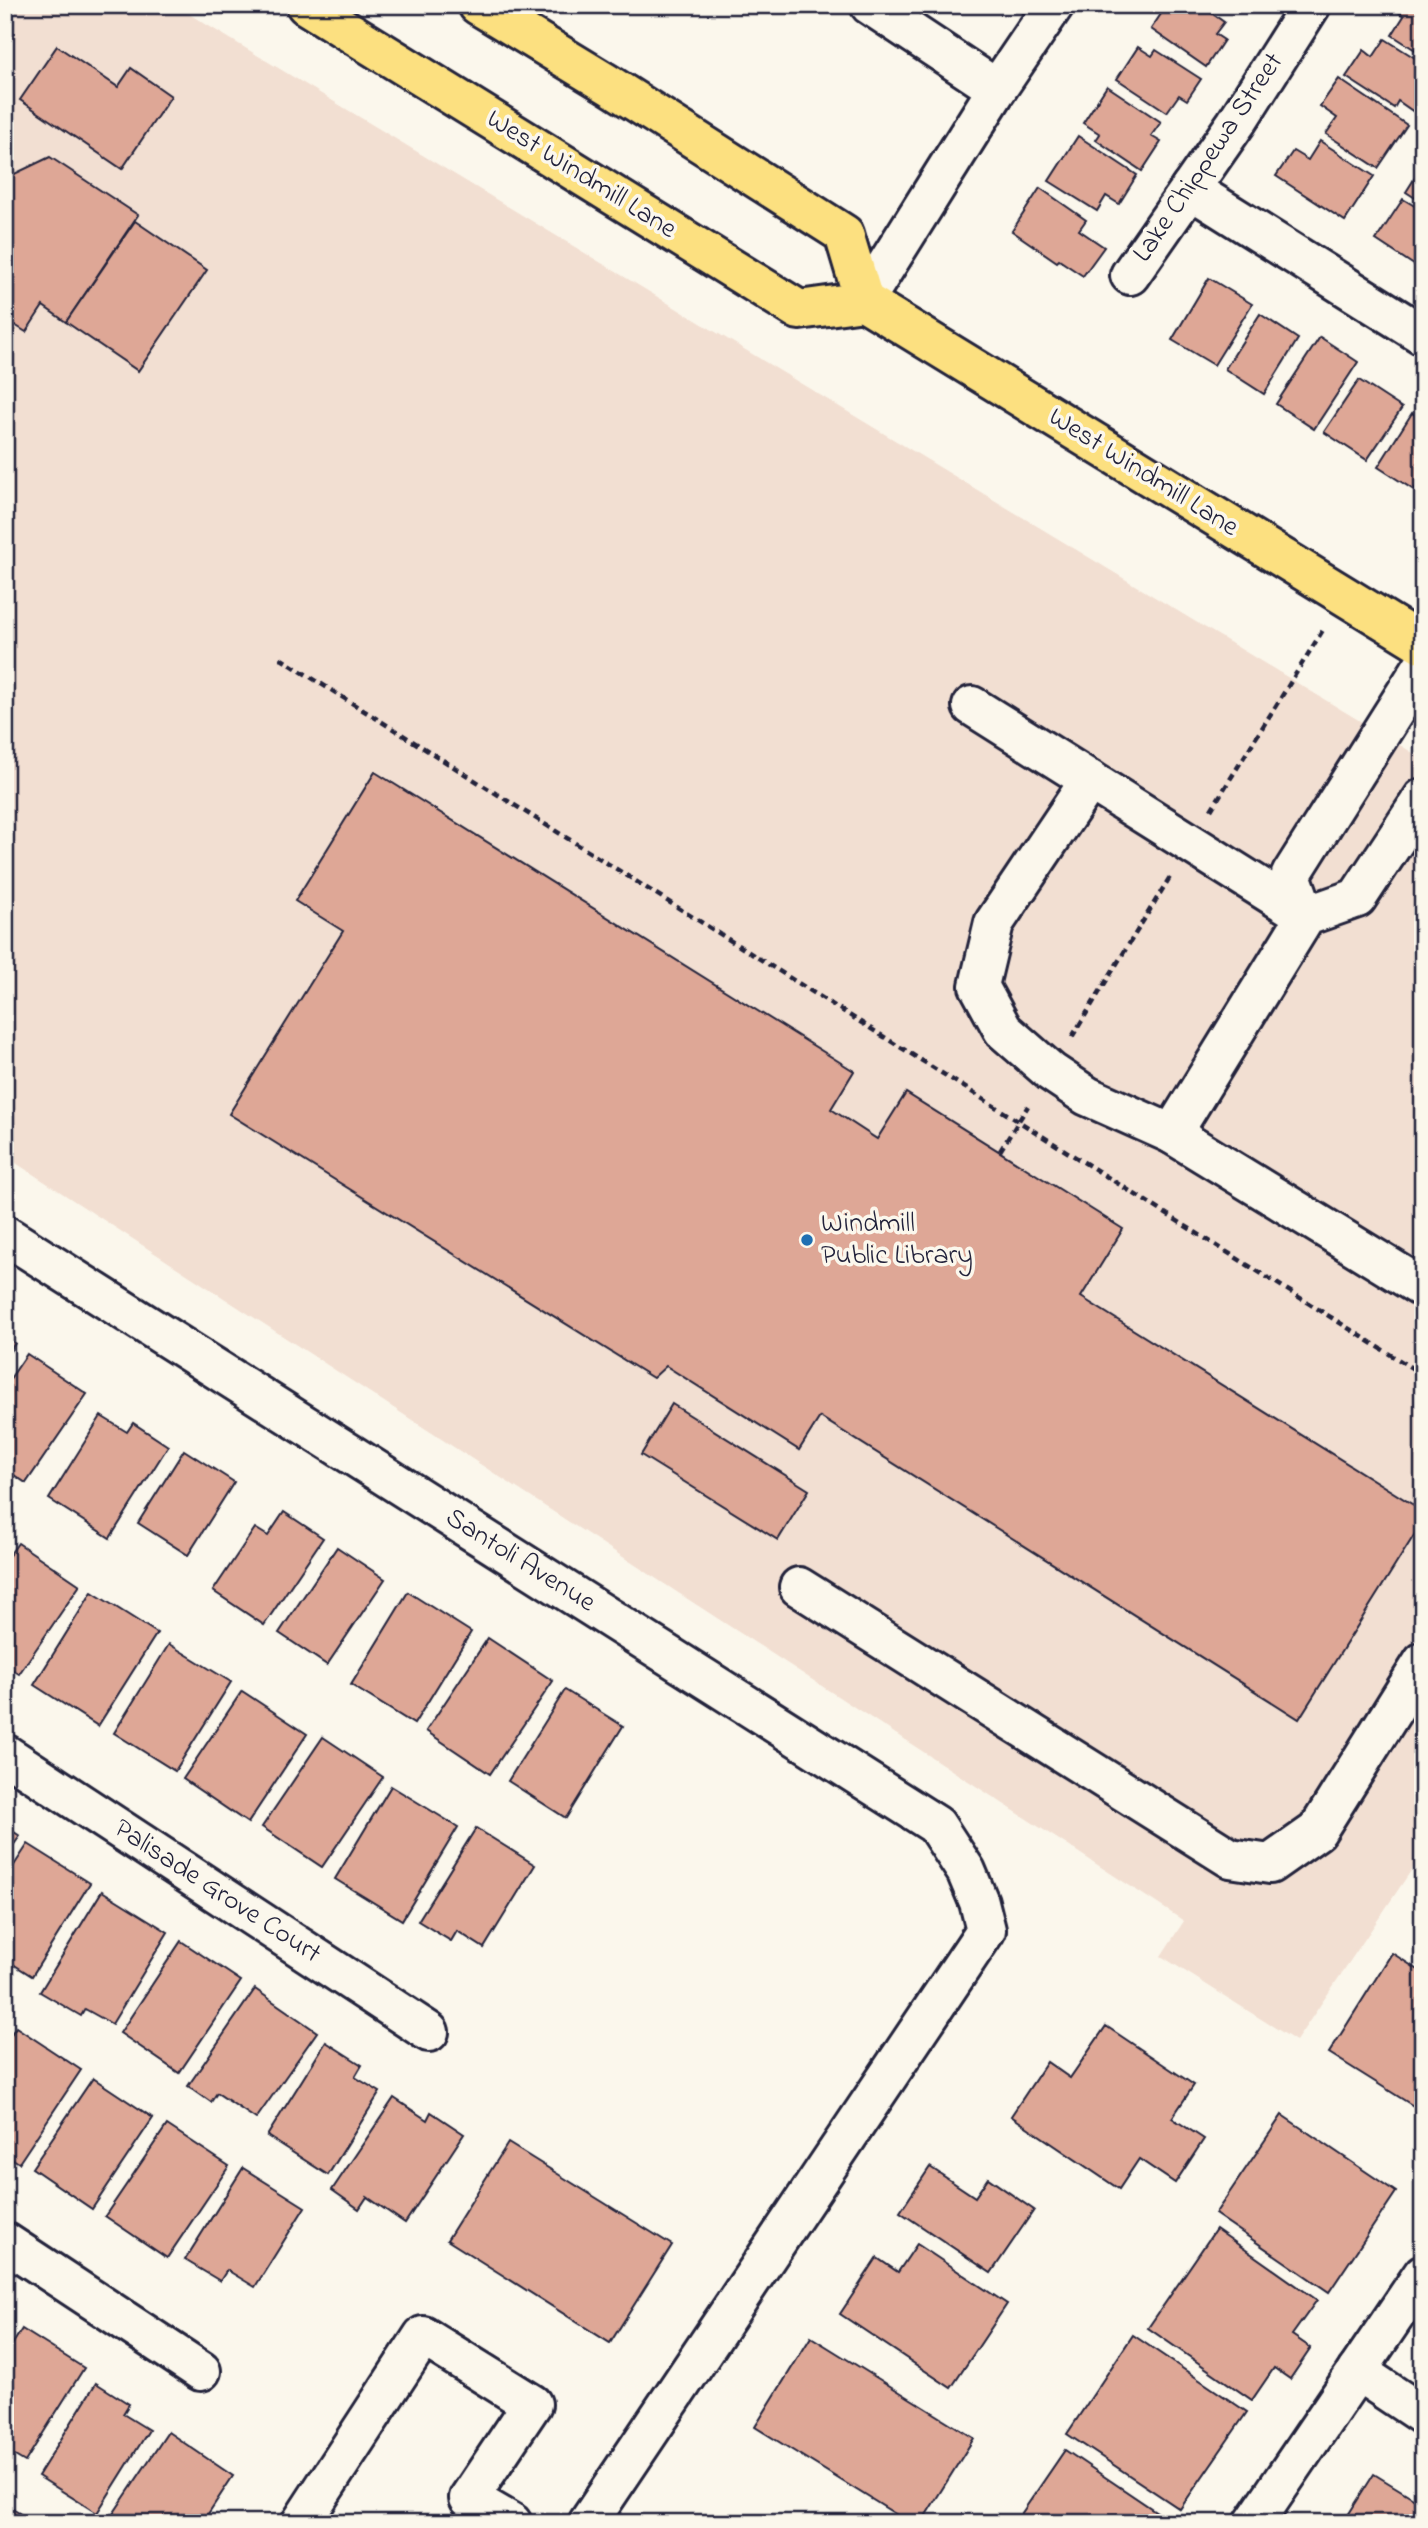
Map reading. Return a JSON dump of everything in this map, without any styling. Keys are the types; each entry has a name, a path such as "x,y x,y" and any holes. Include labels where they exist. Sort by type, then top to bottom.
{"main road":[{"name":"West Windmill Lane","path":"306,5 799,310 864,301 1423,644"},
{"path":"485,7 844,234 864,301"}],"street":[{"path":"870,5 998,89"},
{"path":"864,301 1054,5"},
{"name":"Lake Chippewa Street","path":"1130,275 1236,123 1311,5"},
{"path":"1190,189 1423,335"},
{"path":"1306,916 1291,875 1423,666"},
{"path":"972,706 1306,916"},
{"path":"1090,780 994,923 979,986 1003,1030 1041,1065 1087,1096 1172,1134 1423,1288"},
{"path":"1172,1134 1306,916 1357,898 1423,798"},
{"name":"Santoli Avenue","path":"5,1235 936,1825 966,1871 979,1902 986,1930 588,2523"},
{"path":"799,1587 1230,1858 1270,1864 1317,1831 1423,1662"},
{"name":"Palisade Grove Court","path":"5,1754 429,2032"},
{"path":"5,2242 201,2371"},
{"path":"1254,2523 1423,2274"},
{"path":"301,2523 423,2336 532,2404 469,2498 512,2523"},
{"path":"1357,2371 1423,2415"}],"path":[{"path":"280,658 1423,1375"}],"shaded area":[{"path":"5,5 174,5 1423,759 1423,1853 1296,2041 1161,1956 1184,1921 5,1156"}],"building":[{"path":"1167,5 1200,5 1224,22 1215,34 1224,40 1206,67 1151,29"},
{"path":"1388,5 1423,5 1423,55 1392,35 1404,16"},
{"path":"1385,39 1423,63 1423,99 1414,112 1398,101 1394,108 1346,77 1364,50 1373,57"},
{"path":"57,46 118,87 131,68 171,96 122,169 20,100"},
{"path":"1138,47 1152,56 1156,50 1201,79 1187,100 1179,95 1167,112 1117,79"},
{"path":"1339,79 1407,125 1378,168 1326,134 1337,118 1320,106"},
{"path":"1107,86 1161,122 1151,136 1161,142 1142,171 1096,140 1100,134 1083,123"},
{"path":"1078,136 1137,175 1119,204 1106,196 1097,211 1049,181"},
{"path":"1320,141 1374,176 1345,221 1276,176 1293,151 1308,160"},
{"path":"50,157 138,215 66,322 43,306 26,332 5,319 5,181 8,177"},
{"path":"1423,165 1423,203 1406,192"},
{"path":"1040,188 1086,220 1079,230 1104,247 1083,276 1012,231"},
{"path":"1403,199 1423,211 1423,271 1376,240"},
{"path":"135,221 207,270 138,371 66,322"},
{"path":"1209,278 1252,304 1214,365 1172,340"},
{"path":"1260,314 1298,339 1264,394 1225,369"},
{"path":"1320,337 1358,362 1314,429 1276,404"},
{"path":"1359,380 1402,408 1367,460 1324,432"},
{"path":"1412,413 1423,419 1423,475 1414,490 1378,467"},
{"path":"375,772 854,1071 831,1109 877,1139 906,1093 1123,1229 1081,1297 1423,1511 1423,1521 1299,1719 820,1417 799,1450 666,1366 653,1378 229,1114 343,931 295,901"},
{"path":"5,1337 15,1343 5,1359"},
{"path":"27,1354 87,1394 26,1483 5,1469 5,1386"},
{"path":"672,1404 809,1490 778,1540 641,1455"},
{"path":"101,1416 127,1432 133,1423 168,1446 110,1538 49,1499"},
{"path":"184,1450 234,1482 188,1555 138,1523"},
{"path":"284,1512 323,1538 264,1625 213,1591 255,1528 268,1536"},
{"path":"18,1543 80,1585 19,1674 5,1665 5,1561"},
{"path":"337,1547 385,1579 327,1665 279,1633"},
{"path":"92,1592 157,1633 98,1726 34,1685"},
{"path":"408,1592 471,1632 414,1724 351,1685"},
{"path":"488,1638 553,1681 490,1774 426,1731"},
{"path":"169,1644 231,1682 175,1771 114,1733"},
{"path":"565,1690 623,1726 566,1818 508,1781"},
{"path":"242,1691 307,1734 248,1823 183,1779"},
{"path":"323,1737 383,1777 322,1867 262,1827"},
{"path":"391,1786 458,1827 402,1920 335,1879"},
{"path":"5,1826 20,1836 5,1857"},
{"path":"476,1828 535,1865 484,1948 457,1931 451,1941 418,1921"},
{"path":"28,1844 90,1883 32,1976 5,1959 5,1879"},
{"path":"102,1891 168,1932 112,2024 85,2009 81,2016 40,1992"},
{"path":"181,1941 241,1981 179,2073 120,2033"},
{"path":"1392,1953 1423,1973 1423,2112 1329,2053"},
{"path":"255,1989 317,2032 256,2119 217,2093 211,2102 188,2086"},
{"path":"1106,2026 1194,2085 1172,2118 1204,2139 1175,2183 1139,2159 1119,2189 1011,2116 1047,2062 1070,2078"},
{"path":"16,2027 81,2070 19,2163 5,2154 5,2043"},
{"path":"326,2042 362,2065 355,2077 380,2092 328,2175 267,2136"},
{"path":"93,2078 153,2118 92,2209 32,2168"},
{"path":"394,2098 427,2120 431,2112 464,2134 405,2223 367,2197 359,2209 332,2190"},
{"path":"1282,2115 1396,2192 1329,2292 1215,2214"},
{"path":"167,2125 229,2166 167,2258 105,2216"},
{"path":"508,2143 672,2245 610,2343 447,2240"},
{"path":"930,2167 975,2197 988,2178 1034,2210 991,2273 900,2212"},
{"path":"243,2168 305,2207 255,2287 227,2270 220,2281 185,2260"},
{"path":"1216,2229 1317,2300 1292,2335 1311,2348 1290,2379 1274,2368 1252,2400 1148,2328"},
{"path":"917,2244 1007,2304 951,2388 840,2314 877,2258 898,2272"},
{"path":"22,2329 84,2368 25,2462 5,2450 5,2356"},
{"path":"1133,2335 1247,2412 1180,2509 1067,2434"},
{"path":"811,2337 974,2438 921,2523 910,2523 755,2427"},
{"path":"96,2383 129,2404 123,2414 149,2430 97,2513 38,2476"},
{"path":"168,2432 233,2476 202,2523 107,2523"},
{"path":"1065,2450 1170,2521 1015,2523"},
{"path":"1374,2474 1423,2504 1423,2523 1343,2523"},
{"path":"11,2508 35,2523 5,2523"}],"place":[{"name":"Windmill Public Library","path":"807,1240"}]}
